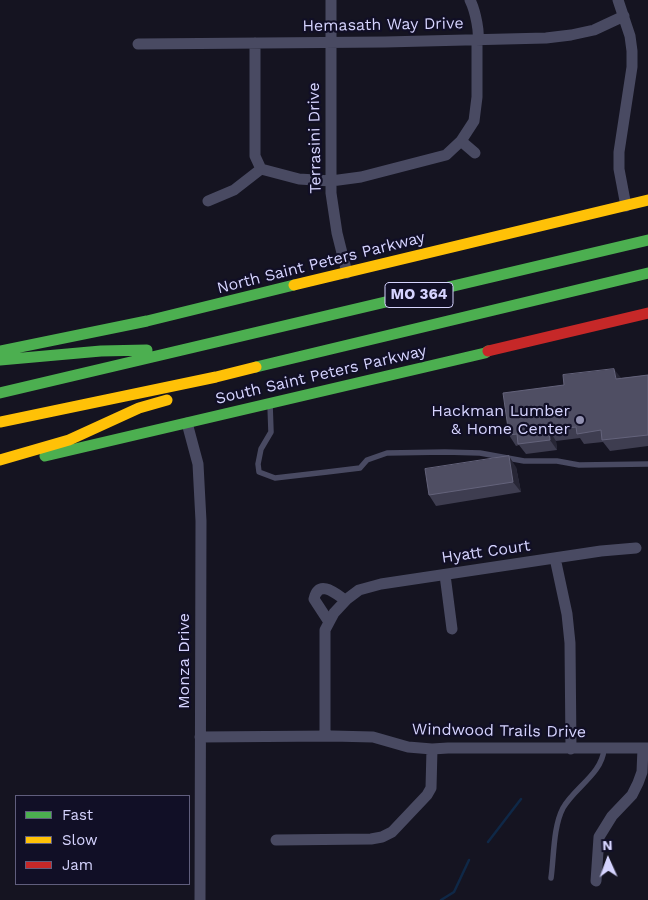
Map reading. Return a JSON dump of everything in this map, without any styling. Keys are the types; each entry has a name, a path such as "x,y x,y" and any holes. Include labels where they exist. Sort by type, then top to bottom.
{"main road":[{"name":"North Saint Peters Parkway","path":"0,351 147,321 648,200"},
{"name":"MO 364","path":"0,393 648,240"},
{"name":"MO 364","path":"0,422 216,377 648,273"},
{"name":"South Saint Peters Parkway","path":"0,466 485,354 488,351 648,313"},
{"path":"0,360 101,351 189,349"},
{"path":"0,460 69,440 139,408 179,397 216,377"}],"street":[{"name":"Terrasini Drive","path":"330,0 331,193 337,233 347,273"},
{"path":"261,169 298,179 331,181 361,176 446,155 461,141 474,121 477,97 477,45 479,40 470,0"},
{"path":"618,0 630,36 632,67 619,152 619,169 626,206"},
{"name":"Hemasath Way Drive","path":"138,44 546,38 594,30 624,16"},
{"path":"255,43 255,156 261,169"},
{"path":"461,141 475,153"},
{"path":"208,201 234,190 261,169"},
{"name":"Monza Drive","path":"187,423 198,464 201,521 200,900"},
{"name":"Hyatt Court","path":"324,736 325,630 334,612 345,600 360,590 381,584 601,551 636,548"},
{"path":"555,558 567,614 570,643 571,749"},
{"path":"445,575 452,629"},
{"path":"329,622 314,600 316,592 320,589 326,589 345,600"},
{"name":"Windwood Trails Drive","path":"200,737 374,737 408,747 432,750 448,748 646,748"},
{"path":"596,881 599,837 612,816 632,794 638,784 646,748"},
{"path":"276,840 371,839 382,837 392,832 427,795 431,788 432,750"}],"lane":[{"path":"270,403 271,432 261,449 258,472 275,478 360,468 367,460 387,453 480,453 524,461 557,461 579,465 648,464"},
{"path":"551,878 558,819 567,801 599,766 604,757 604,749"}],"building":[{"name":"Hackman Lumber & Home Center","path":"614,369 616,379 648,375 648,435 602,440 601,430 577,434 576,427 549,430 550,440 518,444 517,434 509,435 503,393 564,385 563,375"},
{"path":"509,456 513,482 429,495 425,469"}],"waterway":[{"path":"488,842 521,799"},
{"path":"441,900 454,892 469,860"}],"traffic: fast":[{"path":"0,393 648,240"},
{"path":"256,367 648,273"},
{"path":"0,351 147,321 294,285"},
{"path":"0,360 101,351 147,350"},
{"path":"45,456 488,351"}],"traffic: slow":[{"path":"294,285 648,200"},
{"path":"0,422 256,367"},
{"path":"0,460 69,440 139,408 167,400"}],"traffic: jam":[{"path":"488,351 648,313"}],"place":[{"name":"Hackman Lumber & Home Center","path":"580,420"}]}
